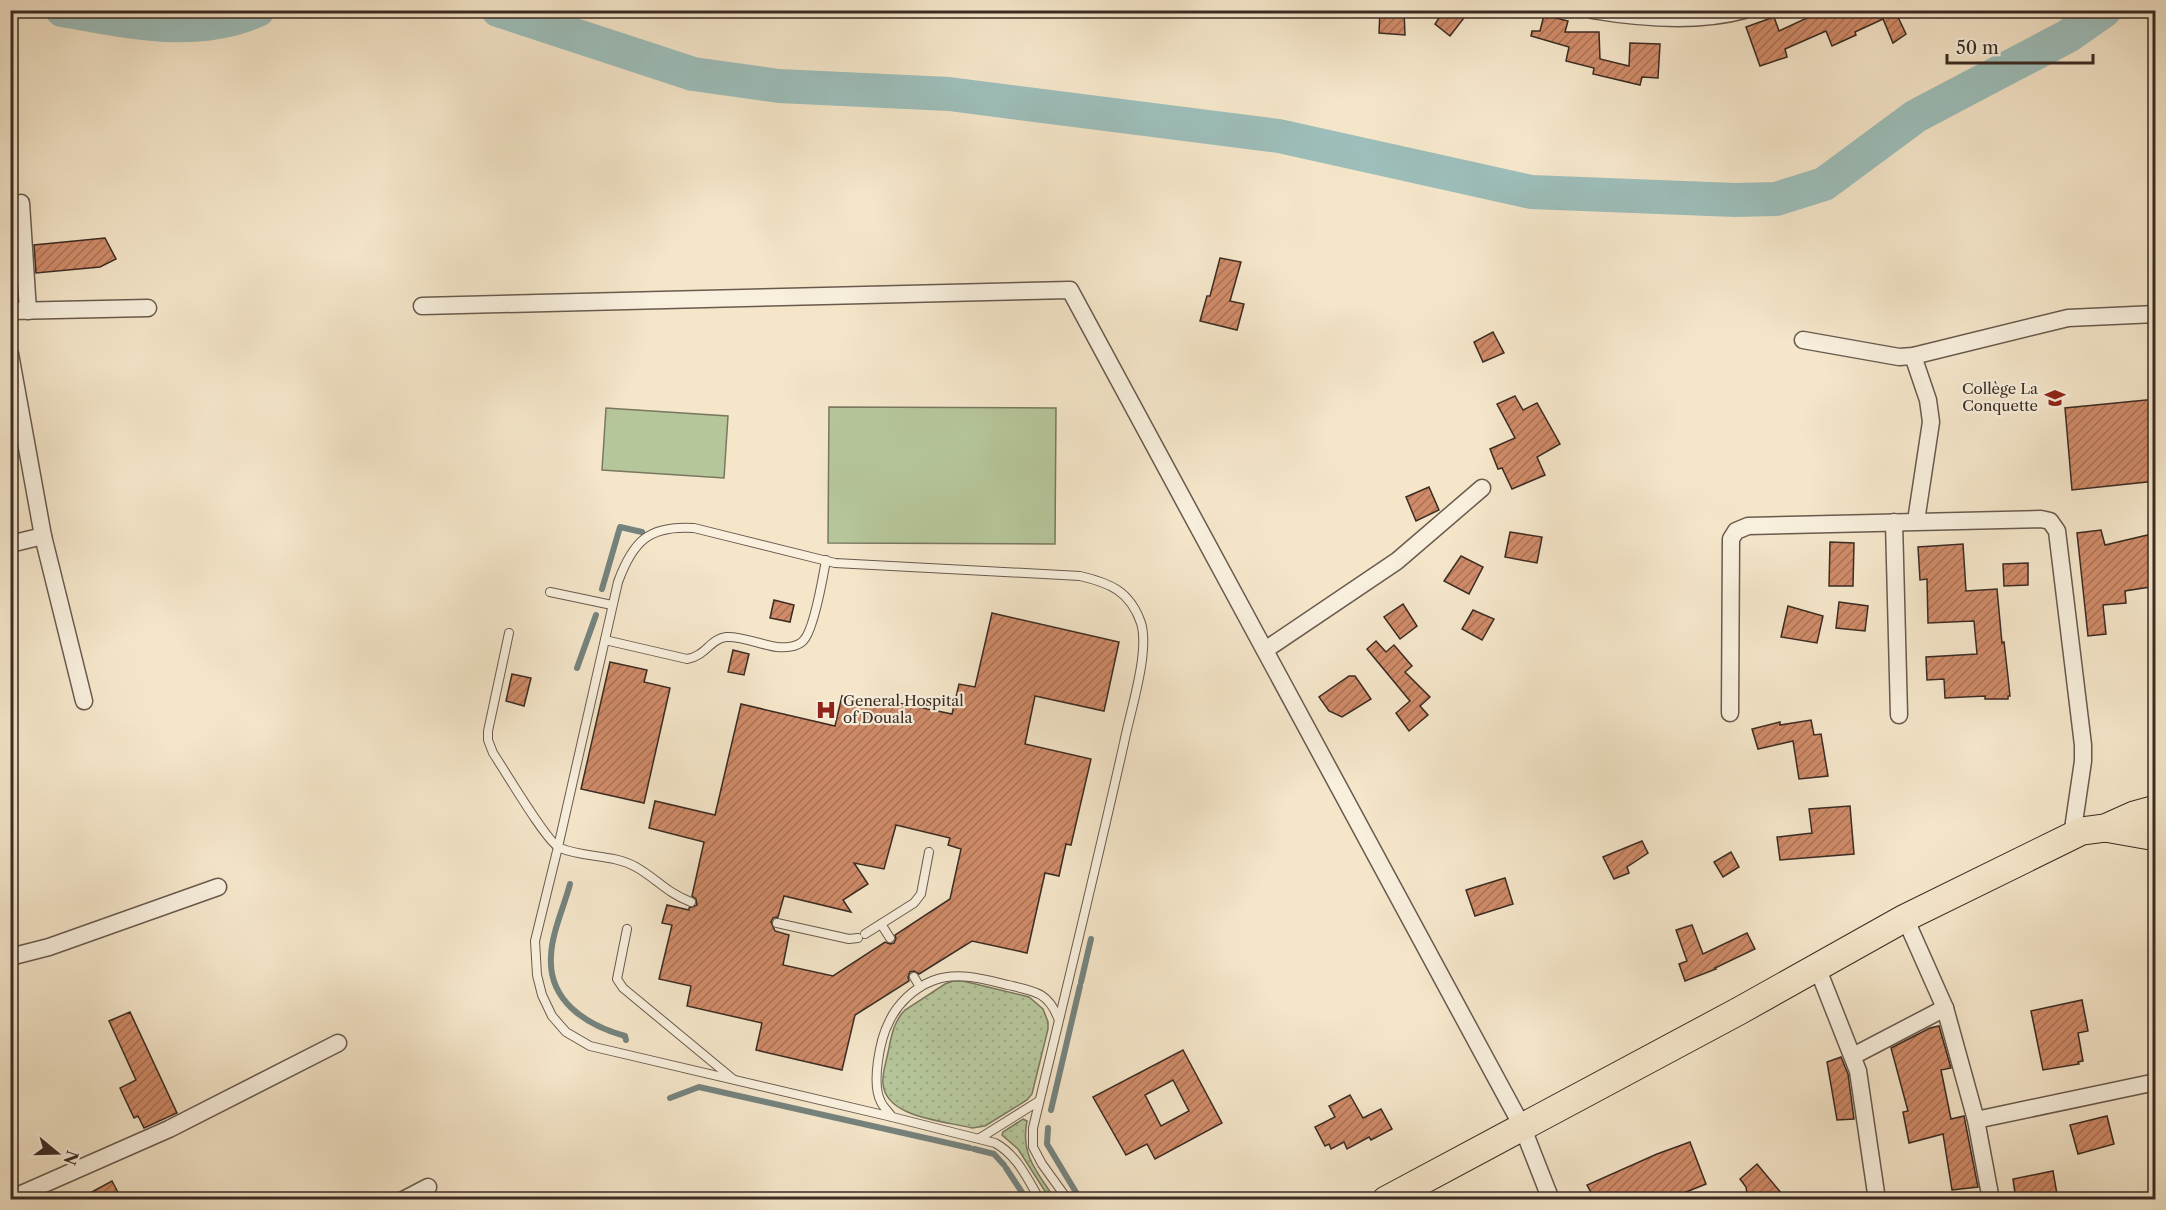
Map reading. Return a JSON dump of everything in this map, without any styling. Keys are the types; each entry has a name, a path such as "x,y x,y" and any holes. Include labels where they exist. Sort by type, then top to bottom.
{"main road":[{"path":"1396,1197 1905,918 2082,831 2105,828 2134,815 2156,809"},
{"path":"2105,828 2156,837"}],"street":[{"path":"1592,10 1645,17 1724,16 1744,10"},
{"path":"21,203 28,311"},
{"path":"422,306 1070,290 1522,1126 1551,1200"},
{"path":"10,311 148,308"},
{"path":"1803,340 1899,357 1913,356 2068,318 2156,314"},
{"path":"10,354 43,536 84,701"},
{"path":"1913,356 1928,400 1931,422 1916,521"},
{"path":"1265,651 1397,561 1482,488"},
{"path":"1730,713 1731,539 1736,531 1748,526 1916,521 2041,519 2050,521 2057,531 2083,745 2083,761 2072,836"},
{"path":"1894,522 1899,715"},
{"path":"10,544 43,536"},
{"path":"10,957 49,947 218,888"},
{"path":"1905,918 1945,1008 1976,1120 1990,1200"},
{"path":"1817,967 1858,1071 1877,1200"},
{"path":"1853,1056 1945,1008"},
{"path":"10,1198 169,1129 338,1043"},
{"path":"1976,1120 2156,1082"},
{"path":"403,1200 428,1187"}],"lane":[{"path":"1041,1200 1016,1158 1005,1148 980,1137 590,1046 566,1032 552,1016 542,995 535,941 612,605 626,561 645,537 674,527 694,528 835,563 1080,576 1115,586 1134,608 1141,623 1143,654 1033,1128 1033,1147 1042,1164 1068,1200"},
{"path":"605,640 687,659 698,658 719,638 730,637 779,648 794,647 803,641 810,629 826,560"},
{"path":"550,592 612,605"},
{"path":"509,633 488,740 493,753 546,833 558,848 621,860 637,867 674,896 691,902"},
{"path":"777,923 849,939 862,936 914,903 921,894 929,852"},
{"path":"880,924 890,938"},
{"path":"627,929 617,979 623,988 735,1081"},
{"path":"892,1117 880,1102 876,1087 877,1066 889,1021 909,995 920,987 933,980 951,976 977,977 1040,994 1053,1005 1059,1019"},
{"path":"914,977 920,987"},
{"path":"980,1137 1039,1101"}],"green space":[{"path":"829,407 1056,408 1055,544 828,543"},
{"path":"606,408 728,416 724,478 602,470"},
{"path":"953,981 963,981 1029,997 1043,1009 1048,1022 1032,1094 1027,1100 985,1126 972,1128 933,1120 905,1111 894,1104 883,1084 891,1038 901,1015 905,1010"},
{"path":"1023,1119 1027,1121 1025,1133 1028,1154 1055,1199 1050,1199 1018,1149 1002,1135"}],"building":[{"path":"1380,10 1404,10 1405,35 1379,33"},
{"path":"1444,10 1470,10 1450,36 1435,24"},
{"path":"1824,10 1903,10 1896,13 1906,34 1893,43 1883,19 1832,46 1826,31 1785,49 1787,57 1760,66 1746,27 1774,17 1779,31"},
{"path":"1544,15 1568,21 1565,32 1599,32 1600,59 1629,66 1630,43 1660,44 1658,78 1642,77 1640,85 1593,74 1594,68 1566,61 1569,47 1531,36 1532,31 1540,31"},
{"path":"105,238 116,259 100,267 36,273 34,245"},
{"path":"1220,258 1241,262 1230,301 1244,304 1237,330 1200,321 1207,296 1210,296"},
{"path":"1493,332 1504,353 1483,362 1474,342"},
{"path":"1515,396 1523,410 1537,403 1560,444 1537,457 1545,475 1512,489 1502,468 1498,469 1490,449 1515,438 1497,404"},
{"path":"2156,399 2156,481 2072,490 2065,408"},
{"path":"1429,487 1439,510 1416,521 1406,497"},
{"path":"2101,530 2105,545 2156,533 2156,586 2125,591 2126,603 2103,605 2106,634 2088,636 2077,533"},
{"path":"1510,532 1542,537 1537,563 1505,557"},
{"path":"1830,542 1854,543 1853,586 1829,586"},
{"path":"1963,544 1966,591 1997,589 2010,696 2008,699 1985,699 1985,696 1945,698 1944,679 1927,680 1926,657 1977,654 1974,621 1928,623 1927,579 1920,580 1918,547"},
{"path":"1461,556 1483,567 1469,594 1444,581"},
{"path":"2028,563 2028,585 2004,586 2003,564"},
{"path":"774,600 794,605 790,622 770,618"},
{"path":"1839,602 1868,606 1865,631 1836,628"},
{"path":"1403,604 1417,626 1400,639 1384,617"},
{"path":"1788,606 1823,616 1817,643 1781,637"},
{"path":"1473,610 1494,619 1482,640 1462,629"},
{"path":"992,613 1119,642 1104,711 1035,696 1025,744 1091,759 1071,845 1066,844 1059,876 1045,873 1027,953 972,941 919,974 914,971 910,972 909,981 855,1015 842,1070 756,1050 762,1023 687,1006 691,986 659,979 672,925 662,923 667,905 689,910 697,905 696,899 692,896 704,842 649,828 655,801 715,815 741,704 835,726 842,696 865,701 866,698 898,706 899,703 952,714 959,684 975,687","holes":["896,825 950,838 948,845 961,849 950,899 895,935 894,943 885,942 833,976 783,965 789,935 775,931 771,922 773,918 778,917 784,896 851,912 843,900 868,884 854,863 884,869"]},
{"path":"1376,641 1386,652 1394,645 1412,666 1405,672 1430,697 1420,706 1428,715 1409,731 1396,713 1410,701 1367,649"},
{"path":"733,650 749,654 744,675 728,672"},
{"path":"610,662 647,670 644,682 670,688 644,803 581,789"},
{"path":"512,674 531,678 524,706 506,701"},
{"path":"1349,676 1355,676 1371,699 1342,717 1329,711 1319,697"},
{"path":"1811,720 1814,735 1821,734 1828,776 1799,779 1793,741 1758,749 1752,729 1780,722 1780,725"},
{"path":"1850,806 1854,854 1780,860 1777,837 1812,833 1809,809"},
{"path":"1642,841 1648,853 1627,867 1629,873 1614,879 1603,857"},
{"path":"1731,852 1739,867 1723,877 1714,862"},
{"path":"1505,878 1513,904 1475,916 1466,890"},
{"path":"1692,925 1703,954 1747,933 1755,949 1716,969 1685,981 1679,964 1687,961 1676,930"},
{"path":"2082,1000 2088,1031 2078,1033 2083,1061 2078,1062 2079,1064 2043,1070 2031,1011"},
{"path":"130,1012 177,1113 144,1128 138,1116 134,1118 120,1088 136,1080 109,1021"},
{"path":"1939,1026 1951,1068 1941,1070 1951,1119 1964,1116 1978,1187 1952,1190 1943,1134 1909,1143 1903,1112 1908,1111 1891,1048 1930,1028"},
{"path":"1183,1050 1222,1123 1155,1159 1147,1144 1126,1155 1093,1097","holes":["1173,1080 1189,1111 1161,1126 1145,1095"]},
{"path":"1841,1057 1848,1074 1854,1119 1837,1120 1827,1062"},
{"path":"1350,1095 1363,1118 1381,1109 1392,1129 1371,1140 1369,1137 1347,1149 1344,1142 1331,1149 1329,1144 1325,1146 1315,1127 1335,1117 1329,1106"},
{"path":"2107,1116 2114,1144 2078,1154 2070,1125"},
{"path":"1690,1142 1706,1184 1666,1200 1595,1200 1587,1185 1657,1154"},
{"path":"1757,1164 1787,1200 1748,1200 1746,1187 1740,1179"},
{"path":"2053,1171 2058,1200 2016,1200 2013,1179"},
{"path":"112,1181 122,1200 77,1200"}],"waterway":[{"path":"62,10 161,25 210,23 258,10"},
{"path":"498,10 693,74 779,86 949,94 1279,136 1531,192 1735,200 1776,199 1824,184 1916,116 2068,36 2105,10"},
{"path":"602,589 620,527 642,532"},
{"path":"577,668 596,615"},
{"path":"570,884 552,947 552,972 556,986 572,1009 597,1025 625,1036 626,1040"},
{"path":"1081,982 1091,939"},
{"path":"1051,1110 1080,986"},
{"path":"670,1098 699,1087 970,1148"},
{"path":"1048,1128 1047,1144 1077,1194"},
{"path":"974,1149 994,1154 1004,1165"},
{"path":"1006,1168 1027,1200"}],"place":[{"name":"Collège La Conquette","path":"2055,398"},
{"name":"General Hospital of Douala","path":"826,710"}]}
